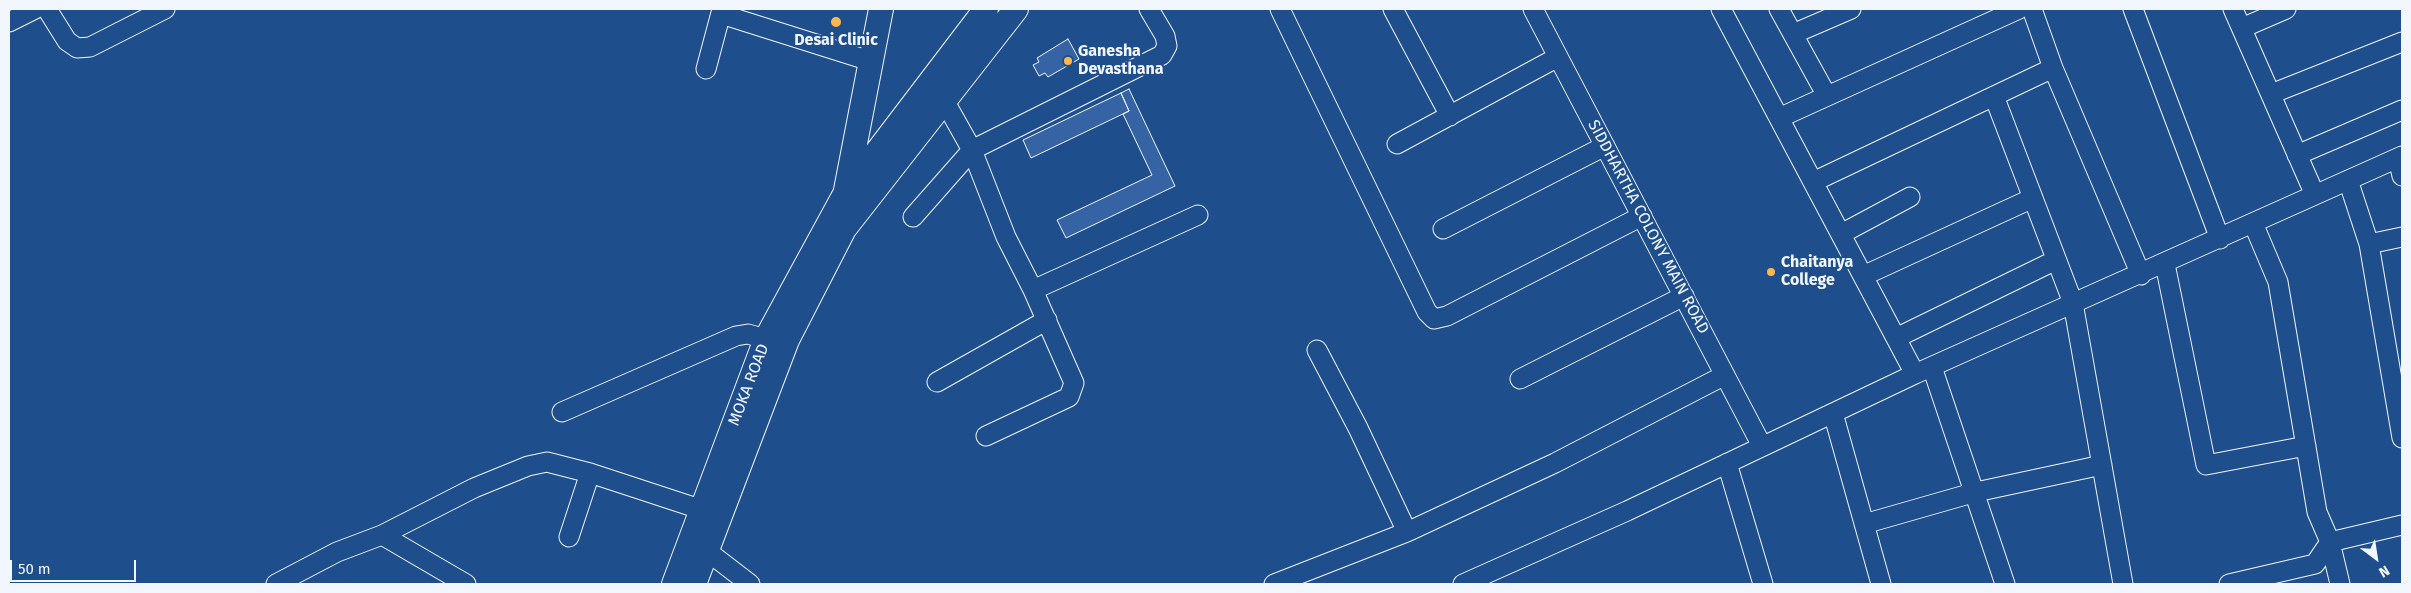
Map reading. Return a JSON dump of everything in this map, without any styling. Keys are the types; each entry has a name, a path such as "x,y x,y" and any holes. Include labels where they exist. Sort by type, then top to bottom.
{"main road":[{"path":"844,229 845,194 881,9"},
{"path":"844,229 894,147 986,9"},
{"path":"845,194 945,102 1016,9"},
{"name":"MOKA ROAD","path":"694,584 707,551 712,513 766,339 845,194"},
{"name":"MOKA ROAD","path":"674,584 712,513 787,340 844,229"}],"street":[{"path":"9,22 36,9"},
{"path":"47,9 67,41 77,48 90,47 165,9"},
{"path":"913,217 972,150 1162,55 1167,46 1165,36 1149,9"},
{"path":"1280,9 1427,312 1434,319 1447,316 1642,216"},
{"path":"1393,9 1450,116"},
{"name":"SIDDHARTHA COLONY MAIN ROAD","path":"1533,9 1762,446"},
{"path":"1721,9 1896,338 1924,371 1976,492 2005,584"},
{"path":"1779,9 1826,96"},
{"path":"1793,34 1851,9"},
{"path":"1779,118 2019,9"},
{"path":"2032,9 2054,68 2141,275"},
{"path":"2133,9 2220,239"},
{"path":"2233,9 2315,195"},
{"path":"2242,28 2286,9"},
{"path":"706,69 722,11 870,61"},
{"path":"2271,94 2402,42"},
{"path":"1396,144 1558,57"},
{"path":"1813,182 2054,68"},
{"path":"1994,96 2073,304 2123,584"},
{"path":"945,102 972,150 1006,237 1047,320 1074,383 1069,397 986,436"},
{"path":"2297,155 2402,110"},
{"path":"1443,229 1605,146"},
{"path":"1463,584 1924,371 2400,157 2402,176"},
{"path":"2348,180 2369,244 2402,438"},
{"path":"1840,234 1910,197"},
{"path":"1863,276 2033,198"},
{"path":"1033,290 1198,215"},
{"path":"2253,223 2278,282 2317,512 2330,542 2340,584"},
{"path":"2369,244 2402,237"},
{"path":"1896,338 2056,260"},
{"path":"2165,264 2206,465 2306,446"},
{"path":"1520,379 1684,296"},
{"path":"937,382 1047,320"},
{"path":"562,412 736,336 748,334 766,339"},
{"path":"1317,350 1358,428 1407,532"},
{"path":"1274,584 1407,532 1555,463 1725,375"},
{"path":"1833,413 1881,584"},
{"path":"276,584 337,552 382,535 474,488 528,466 547,462 590,473 712,513"},
{"path":"1727,463 1763,584"},
{"path":"1864,524 1976,492 2102,466"},
{"path":"569,537 590,473"},
{"path":"2229,584 2288,578 2315,564 2330,542 2402,525"},
{"path":"382,535 466,584"},
{"path":"707,551 750,584"}],"building":[{"path":"1068,39 1079,59 1048,77 1045,73 1039,76 1033,65 1039,62 1037,58"},
{"path":"1129,89 1175,186 1066,238 1057,220 1152,175 1123,114 1129,111 1121,93"},
{"path":"1121,93 1129,111 1031,158 1023,140"}],"place":[{"name":"Desai Clinic","path":"836,22"},
{"name":"Ganesha Devasthana","path":"1068,61"},
{"name":"Chaitanya College","path":"1771,272"}]}
